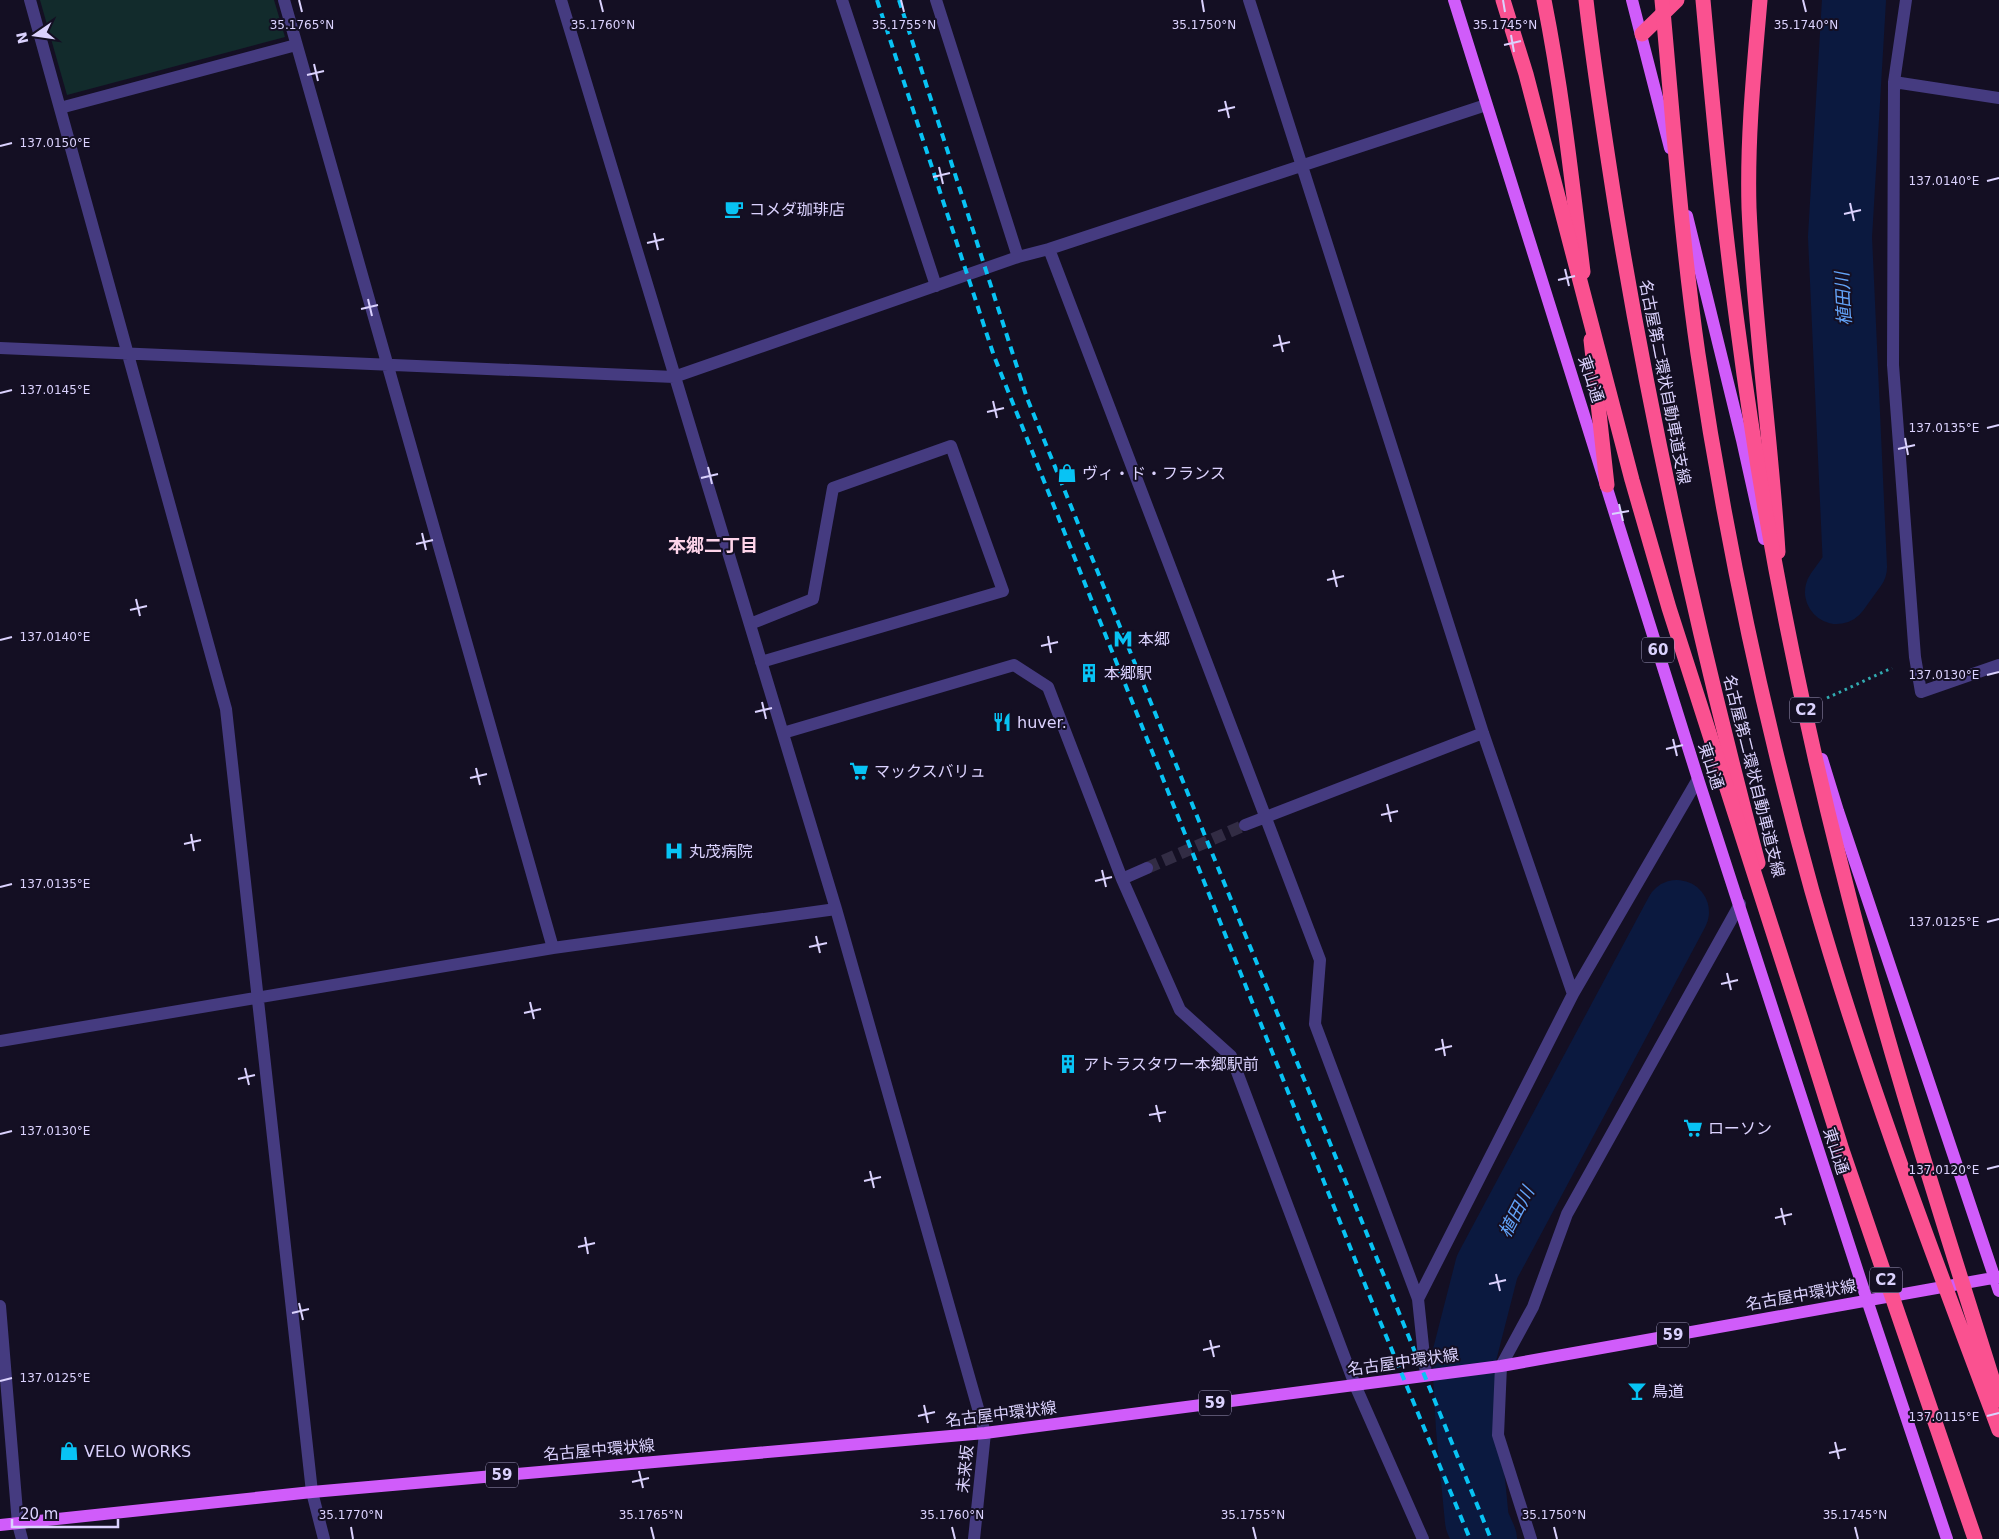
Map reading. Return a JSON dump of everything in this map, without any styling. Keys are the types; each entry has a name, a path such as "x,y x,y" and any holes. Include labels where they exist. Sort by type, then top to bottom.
{"highway":[{"path":"1503,0 1526,74 1632,480 1667,599 1802,1019"},
{"path":"1544,0 1556,61 1568,142 1607,485"},
{"name":"名古屋第二環状自動車道支線","path":"1586,0 1629,286 1659,447 1692,603 1728,751 1763,884 1842,1150 1975,1539"},
{"path":"1662,0 1683,221 1698,352 1717,468 1766,706 1812,888 1859,1045 1912,1199 1999,1430"},
{"path":"1642,34 1677,0"},
{"name":"C2","path":"1703,0 1724,215 1739,340 1756,455 1780,587 1811,736 1839,858 1868,971 1999,1400"},
{"path":"1760,0 1751,100 1749,207 1759,352 1773,474 1783,628"}],"main road":[{"name":"東山通","path":"1454,0 1698,779 1867,1300 1947,1539"},
{"path":"1632,0 1740,430 1783,628 1838,811 1997,1278 1999,1291"},
{"name":"名古屋中環状線","path":"0,1525 312,1492 985,1433 1501,1366 1997,1278"}],"street":[{"path":"30,0 226,709 312,1492 324,1539"},
{"path":"284,0 553,948"},
{"path":"561,0 836,909 985,1433"},
{"path":"842,0 936,286"},
{"path":"936,0 1018,257"},
{"path":"1248,0 1483,733 1573,994"},
{"path":"1906,0 1894,82 1893,365 1915,657 1921,692 1999,666"},
{"path":"60,108 296,45"},
{"path":"1894,82 1999,98"},
{"path":"0,348 674,377 1018,257 1049,249 1486,105"},
{"path":"1049,249 1320,960 1315,1024 1418,1299 1426,1375"},
{"path":"750,624 813,599 833,488 951,446 1003,591 761,662"},
{"path":"783,733 1014,665 1048,687 1122,879 1180,1010 1230,1056 1355,1385 1423,1539"},
{"path":"1245,826 1483,733"},
{"path":"1418,1299 1573,994 1698,779"},
{"path":"1122,879 1147,868"},
{"path":"1531,1539 1498,1435 1501,1366 1533,1307 1567,1214 1740,904"},
{"path":"0,1041 258,996 553,948 836,909"},
{"path":"0,1306 18,1524 22,1539"},
{"name":"未来坂","path":"974,1539 985,1433"}],"path":[{"path":"1807,708 1915,657"}],"green space":[{"path":"40,0 274,0 285,37 67,95"}],"waterway":[{"name":"植田川","path":"1837,592 1855,567 1840,237 1854,0"},
{"name":"植田川","path":"1485,1539 1477,1521 1468,1429 1464,1357 1487,1267 1677,912"}],"tunnel":[{"path":"1147,868 1245,825"}],"railway":[{"path":"877,0 994,356 1370,1297 1470,1539"},
{"path":"899,0 1027,398 1491,1539"}],"place":[{"name":"コメダ珈琲店","path":"734,209"},
{"name":"ヴィ・ド・フランス","path":"1067,473"},
{"name":"本郷","path":"1123,639"},
{"name":"本郷駅","path":"1089,673"},
{"name":"huver.","path":"1002,722"},
{"name":"マックスバリュ","path":"859,771"},
{"name":"丸茂病院","path":"674,851"},
{"name":"アトラスタワー本郷駅前","path":"1068,1064"},
{"name":"ローソン","path":"1693,1128"},
{"name":"鳥道","path":"1637,1391"},
{"name":"VELO WORKS","path":"69,1451"}],"district":[{"name":"本郷二丁目","path":"713,545"}]}
